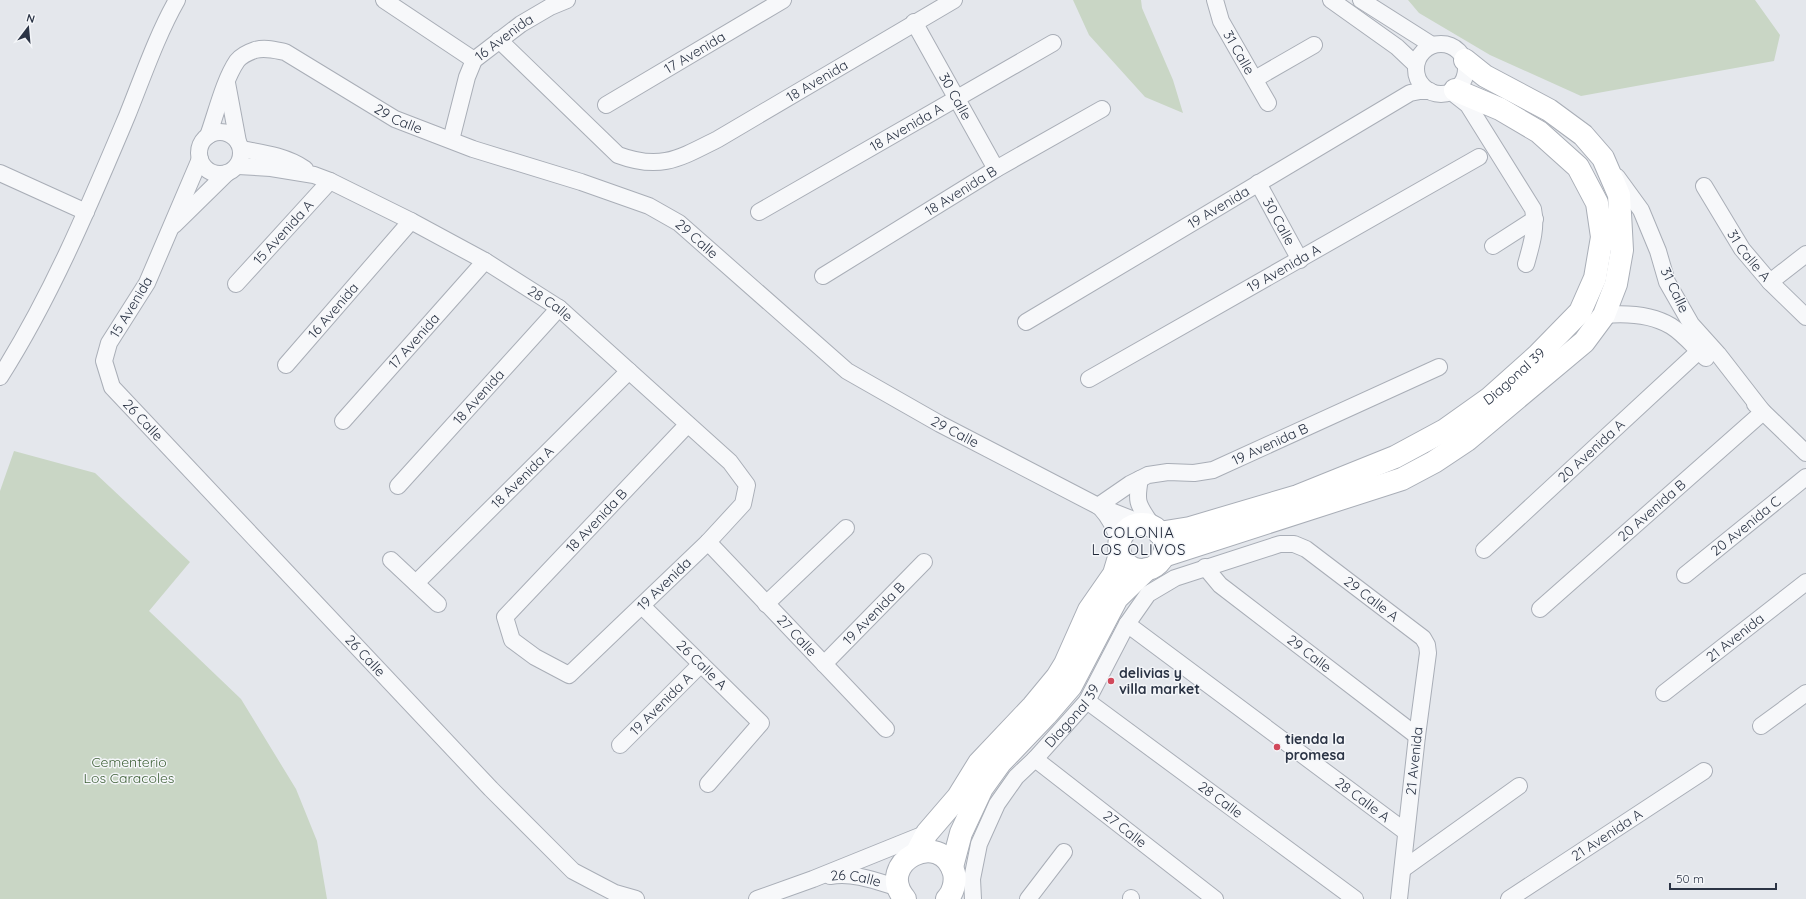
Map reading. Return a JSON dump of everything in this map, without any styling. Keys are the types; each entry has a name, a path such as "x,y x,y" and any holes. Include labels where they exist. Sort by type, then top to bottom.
{"street":[{"path":"0,377 17,350 50,288 86,212 177,0"},
{"path":"384,0 474,60"},
{"name":"16 Avenida","path":"451,140 467,77 474,60 545,3 567,0"},
{"name":"17 Avenida","path":"606,104 783,0"},
{"name":"18 Avenida","path":"499,40 618,155 633,161 656,163 678,159 718,139 914,22 954,0"},
{"name":"31 Calle","path":"1215,0 1221,21 1268,103"},
{"path":"1331,0 1397,47 1417,72 1424,87 1430,91 1443,94 1453,91 1464,78 1466,70 1464,60 1460,52 1445,44 1432,45 1420,54 1417,72 1415,86 1410,93"},
{"path":"1361,0 1432,45"},
{"name":"30 Calle","path":"914,22 996,170"},
{"name":"18 Avenida A","path":"759,212 956,97 1053,43"},
{"path":"1255,79 1314,45"},
{"name":"29 Calle","path":"227,83 237,61 244,54 255,50 268,48 285,52 395,119 451,140 581,182 649,206 679,223 847,371 940,424 1098,506 1152,528"},
{"name":"Diagonal 39","path":"952,867 961,833 982,788 1000,763 1071,686 1117,598 1155,563 1402,479 1434,462 1467,440 1584,342 1604,315 1616,284 1622,250 1618,195 1603,158 1583,135 1549,110 1485,76 1464,60"},
{"path":"227,83 241,156 232,169 218,174 210,172 204,166 200,159 200,146 208,136 227,83"},
{"name":"19 Avenida","path":"1026,322 1410,93 1430,91"},
{"path":"1453,91 1468,105 1533,209 1535,219 1534,232 1526,264"},
{"name":"Diagonal 39","path":"1152,528 1190,528 1298,496 1395,458 1445,430 1490,398 1538,355 1580,312 1595,278 1602,237 1597,203 1578,167 1539,132 1500,109 1453,91"},
{"name":"18 Avenida B","path":"823,276 996,170 1102,109"},
{"path":"208,136 216,132 223,132 232,135 240,146"},
{"name":"28 Calle","path":"240,146 277,156 297,164 314,175"},
{"name":"19 Avenida A","path":"1089,379 1479,157"},
{"name":"31 Calle","path":"1603,158 1641,210 1658,251 1667,282 1691,324 1718,354 1763,412"},
{"name":"15 Avenida","path":"112,387 104,361 110,343 147,283 200,159"},
{"name":"28 Calle","path":"232,169 271,168 314,175 330,181 411,221 485,261 559,308 730,462 747,485"},
{"name":"15 Avenida","path":"170,229 232,169"},
{"path":"0,173 86,212"},
{"name":"15 Avenida A","path":"236,284 330,181"},
{"name":"30 Calle","path":"1258,183 1300,260"},
{"name":"31 Calle A","path":"1704,186 1742,249 1770,282 1806,317"},
{"path":"1493,246 1535,219"},
{"name":"16 Avenida","path":"286,365 411,221"},
{"path":"1770,282 1806,254"},
{"name":"17 Avenida","path":"343,421 485,261"},
{"name":"18 Avenida","path":"398,486 559,308"},
{"name":"31 Calle","path":"1604,315 1633,314 1647,316 1672,326 1806,453"},
{"name":"20 Avenida A","path":"1484,550 1699,351"},
{"name":"19 Avenida B","path":"1098,506 1130,484 1157,473 1194,473 1213,470 1439,367"},
{"name":"18 Avenida A","path":"416,583 629,371"},
{"name":"26 Calle","path":"112,387 491,789 573,871 615,893 636,899"},
{"name":"20 Avenida B","path":"1540,609 1763,412"},
{"name":"18 Avenida B","path":"569,675 535,657 512,640 505,617 688,424"},
{"name":"20 Avenida C","path":"1685,575 1806,477"},
{"path":"1119,549 1124,562 1130,567 1138,570 1155,563 1164,544 1152,528 1138,500 1137,494 1140,479"},
{"name":"19 Avenida","path":"569,675 708,542 743,504 747,485"},
{"name":"29 Calle","path":"1098,506 1107,515 1117,532 1119,549"},
{"path":"902,894 897,880 898,872 927,833 958,797 979,764 1034,706 1057,677 1065,664 1090,610 1114,574 1121,537 1130,527 1152,528"},
{"path":"766,604 846,528"},
{"name":"27 Calle","path":"708,542 886,729"},
{"name":"Diagonal 39","path":"973,899 972,879 979,844 997,804 1016,777 1035,759 1087,701 1127,624 1148,594 1175,578 1205,567 1280,544 1294,544 1306,549"},
{"name":"29 Calle A","path":"1306,549 1423,638 1427,645 1428,653"},
{"path":"391,560 438,604"},
{"name":"19 Avenida B","path":"824,664 924,562"},
{"name":"29 Calle","path":"1205,567 1220,585 1417,736"},
{"name":"21 Avenida","path":"1664,693 1806,582"},
{"name":"26 Calle A","path":"642,606 761,723 708,784"},
{"name":"28 Calle A","path":"1127,624 1406,832"},
{"name":"21 Avenida","path":"1399,899 1417,736 1428,653"},
{"name":"19 Avenida A","path":"620,745 701,664"},
{"path":"1761,726 1806,693"},
{"name":"28 Calle","path":"1087,701 1355,899"},
{"name":"27 Calle","path":"1035,759 1214,899"},
{"name":"21 Avenida A","path":"1509,899 1704,771"},
{"path":"1403,869 1519,786"},
{"name":"26 Calle","path":"757,899 813,879 927,833"},
{"path":"912,855 927,851 937,853 946,859 952,867 955,877 954,888 949,898"},
{"path":"1028,899 1064,852"},
{"name":"26 Calle","path":"875,854 912,855"},
{"name":"26 Calle","path":"813,879 845,874 872,880 902,894"}],"green space":[{"path":"1073,0 1141,0 1142,8 1173,80 1183,113 1145,97 1089,35"},
{"path":"1408,0 1755,0 1780,35 1774,61 1581,96 1490,55 1419,13"},
{"name":"Cementerio Los Caracoles","path":"14,451 95,473 190,562 149,611 241,699 296,789 317,841 327,899 0,899 0,491"}],"place":[{"name":"delivias y villa market","path":"1111,681"},
{"name":"tienda la promesa","path":"1277,747"}],"district":[{"name":"COLONIA LOS OLIVOS","path":"1139,540"}]}
